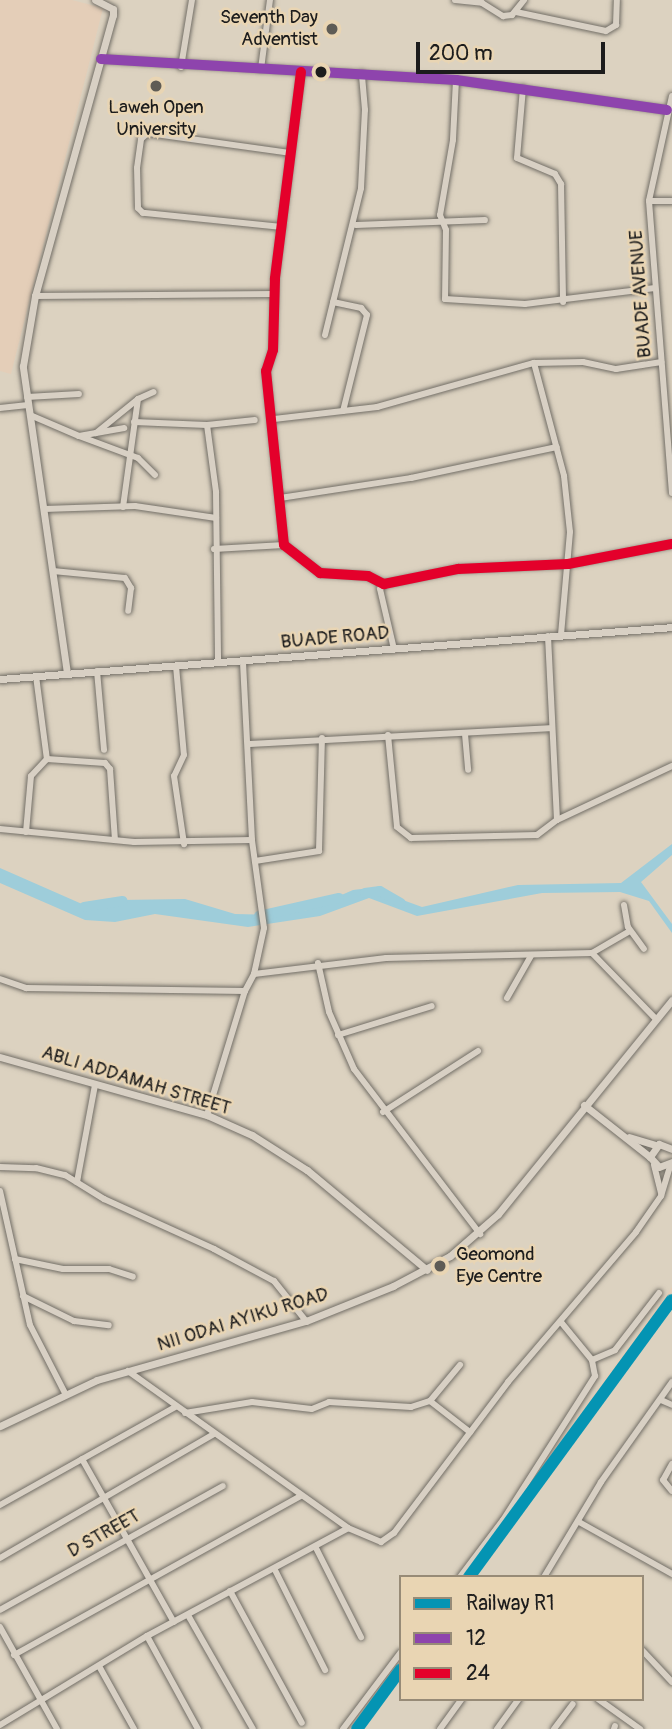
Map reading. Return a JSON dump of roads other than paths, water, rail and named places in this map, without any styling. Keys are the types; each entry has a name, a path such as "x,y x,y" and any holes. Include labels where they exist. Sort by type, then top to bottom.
{"street":[{"path":"95,0 113,9"},
{"path":"67,673 27,401 25,335 115,0"},
{"path":"181,67 192,0"},
{"path":"261,69 270,0"},
{"path":"455,0 482,3 503,16 516,12 606,31 616,25 617,0"},
{"path":"516,12 524,0"},
{"path":"101,59 181,67 362,73 456,80 667,110"},
{"path":"284,545 274,419 266,371 273,350 274,294 301,72"},
{"path":"325,335 356,225 365,110 362,73"},
{"path":"456,80 443,223 445,299 563,302 655,288"},
{"path":"523,88 517,158 555,174 561,184 563,302"},
{"name":"BUADE AVENUE","path":"672,96 649,201 672,493"},
{"path":"282,228 143,213 138,208 136,168 141,139 148,133 290,153"},
{"path":"649,201 672,201"},
{"path":"356,225 485,220"},
{"path":"35,296 274,294"},
{"path":"333,302 361,308 367,315 343,411"},
{"path":"274,419 403,401 534,363 583,362 616,369 662,362"},
{"path":"534,363 556,447 570,531 561,635"},
{"path":"96,433 138,399 155,392"},
{"path":"0,408 27,401 79,394"},
{"path":"123,506 128,453 138,399"},
{"path":"30,415 79,436 83,441 128,453 155,475"},
{"path":"134,422 207,425 255,420"},
{"path":"207,425 216,518 214,549 218,662"},
{"path":"79,436 124,428"},
{"path":"280,498 411,478 556,447"},
{"path":"44,509 123,506 216,518"},
{"path":"214,549 284,545 320,573 368,576 384,584 458,569 568,564 672,544"},
{"path":"53,571 125,578 131,588 128,611"},
{"path":"384,584 380,589 394,649"},
{"name":"BUADE ROAD","path":"0,679 672,627"},
{"path":"548,636 556,820"},
{"path":"207,1115 245,991 254,974 264,928 252,840 243,661"},
{"path":"176,666 184,755 174,776 184,844"},
{"path":"97,671 104,750"},
{"path":"36,676 47,759"},
{"path":"248,744 551,728"},
{"path":"465,734 468,770"},
{"path":"388,735 397,827 402,835 537,835 556,820 672,766"},
{"path":"255,861 319,851 322,738"},
{"path":"47,759 108,765 115,841"},
{"path":"26,832 31,776 47,759"},
{"path":"0,829 115,841 184,844 252,840"},
{"path":"624,905 630,931 643,949"},
{"path":"254,974 318,963 592,953 630,931"},
{"path":"592,953 656,1019"},
{"path":"507,998 531,956"},
{"path":"318,963 338,1035 383,1112 480,1234"},
{"path":"0,979 26,988 245,991"},
{"name":"NII ODAI AYIKU ROAD","path":"0,1426 65,1393 128,1371 306,1321 427,1269 480,1234 672,1000"},
{"path":"338,1035 432,1006"},
{"path":"383,1112 478,1051"},
{"name":"ABLI ADDAMAH STREET","path":"0,1056 207,1115 290,1158 427,1269"},
{"path":"77,1182 95,1085"},
{"path":"584,1105 650,1157 661,1196"},
{"path":"650,1157 659,1144 672,1135"},
{"path":"628,1137 672,1149"},
{"path":"128,1371 348,1528 382,1542 394,1533 470,1432 661,1196 672,1163 654,1166"},
{"path":"0,1167 36,1168 77,1182 104,1199 265,1275 306,1321"},
{"path":"0,1191 35,1338 65,1393"},
{"path":"15,1259 63,1269 109,1269 133,1277"},
{"path":"592,1360 615,1350 659,1293"},
{"path":"23,1296 74,1321 109,1325"},
{"path":"462,1575 503,1520 595,1376 592,1360 561,1322"},
{"path":"185,1413 252,1402 312,1409 329,1402 411,1407 430,1401 460,1365"},
{"path":"546,1575 601,1482 672,1382"},
{"path":"661,1400 672,1405"},
{"path":"430,1401 470,1432"},
{"path":"0,1504 175,1407"},
{"path":"0,1558 107,1499 214,1434"},
{"path":"82,1459 130,1538 174,1622"},
{"path":"672,1464 663,1480 672,1491"},
{"name":"D STREET","path":"0,1610 223,1486"},
{"path":"14,1655 301,1496"},
{"path":"579,1522 672,1574"},
{"path":"1,1722 147,1636 316,1548 348,1528"},
{"path":"316,1548 361,1637"},
{"path":"275,1570 325,1670"},
{"path":"230,1591 302,1723"},
{"path":"188,1615 253,1729"},
{"path":"0,1627 57,1729"},
{"path":"147,1636 198,1729"},
{"path":"644,1652 672,1682"},
{"path":"342,1729 399,1655"},
{"path":"99,1666 134,1729"},
{"path":"440,1729 461,1701"},
{"path":"497,1729 518,1701"},
{"path":"601,1701 640,1729"},
{"path":"554,1729 573,1704"}],"water":[{"path":"672,844 672,855 641,882 672,924 672,933 649,901 620,892 542,893 417,916 369,898 320,916 248,927 155,914 115,922 85,920 0,883 0,868 82,904 102,907 120,900 185,899 235,914 278,915 307,910 353,890 370,888 422,907 518,885 621,883"}],"waterway":[{"path":"365,893 380,891 401,903"},
{"path":"259,916 339,898"},
{"path":"84,907 123,901"}],"rail line":[{"name":"R1","path":"470,1575 672,1300"},
{"name":"R1","path":"357,1729 399,1672"}],"place":[{"name":"Seventh Day Adventist","path":"332,29"},
{"name":"Laweh Open University","path":"156,86"},
{"name":"Geomond Eye Centre","path":"440,1266"}]}
